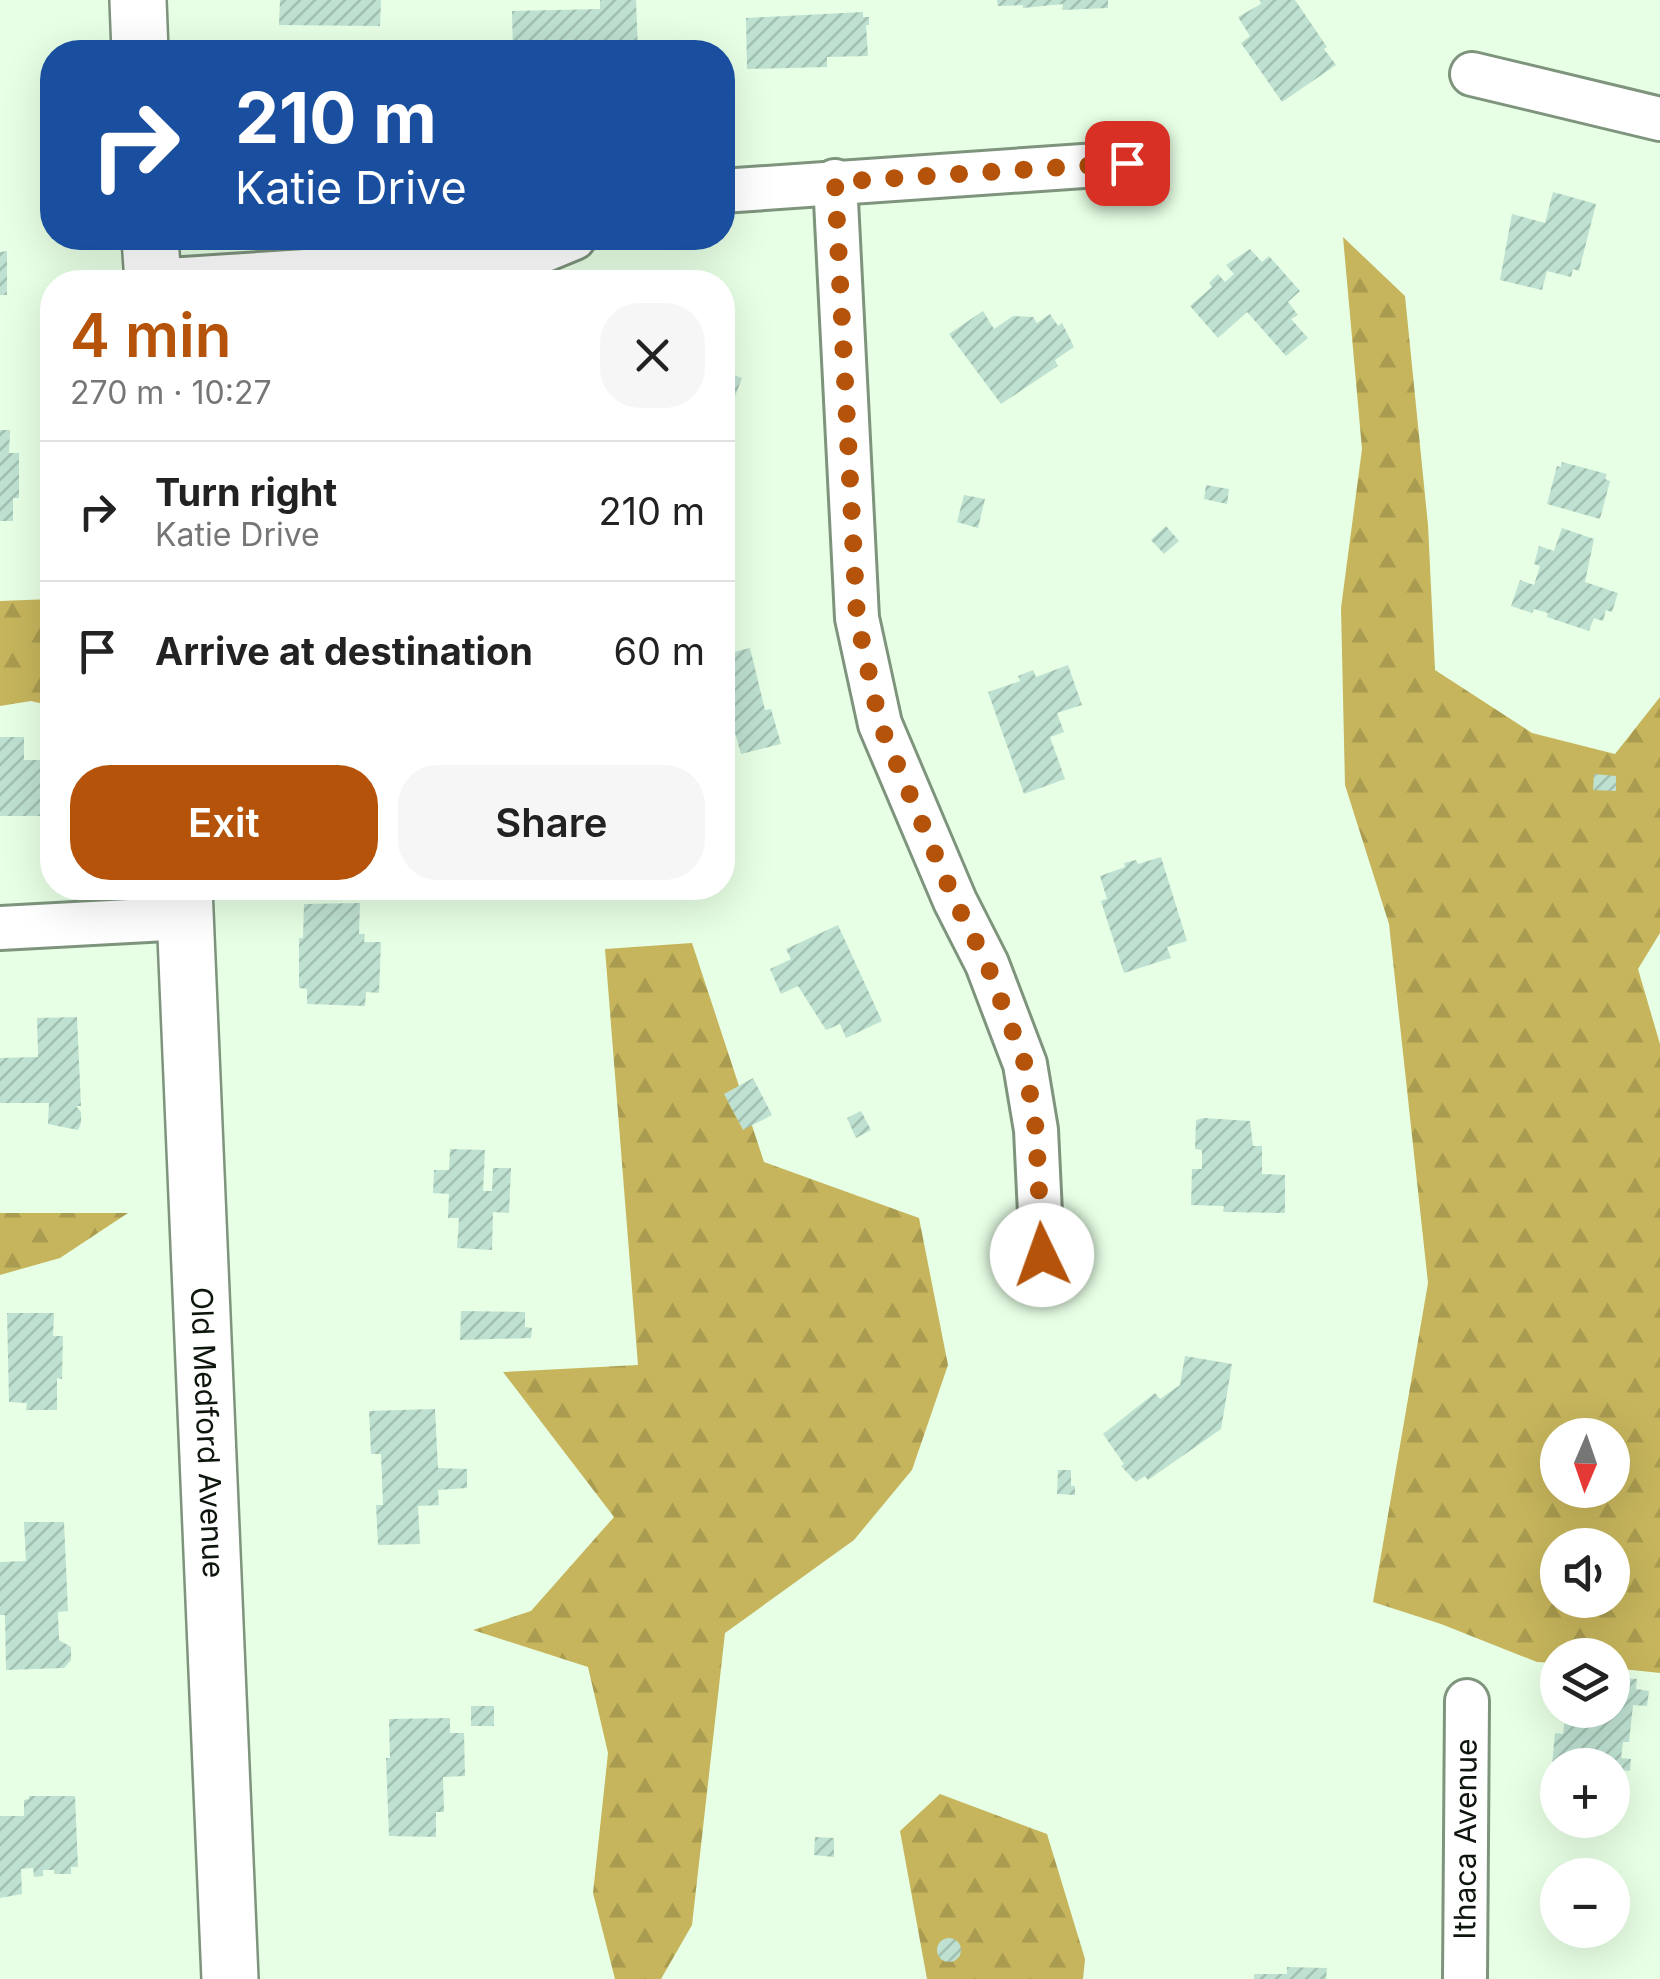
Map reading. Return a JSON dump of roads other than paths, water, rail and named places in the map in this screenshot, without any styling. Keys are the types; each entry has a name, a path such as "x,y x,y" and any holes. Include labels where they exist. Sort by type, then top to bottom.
{"street":[{"path":"138,0 140,40"},
{"path":"1472,74 1660,119"},
{"path":"735,190 1127,163"},
{"path":"835,182 857,618 880,724 955,901 987,964 1025,1064 1036,1130 1042,1255"},
{"path":"328,270 489,259 545,250"},
{"path":"0,928 185,903"},
{"name":"Old Medford Avenue","path":"185,903 230,1979"},
{"name":"Ithaca Avenue","path":"1465,1979 1467,1701"}]}
